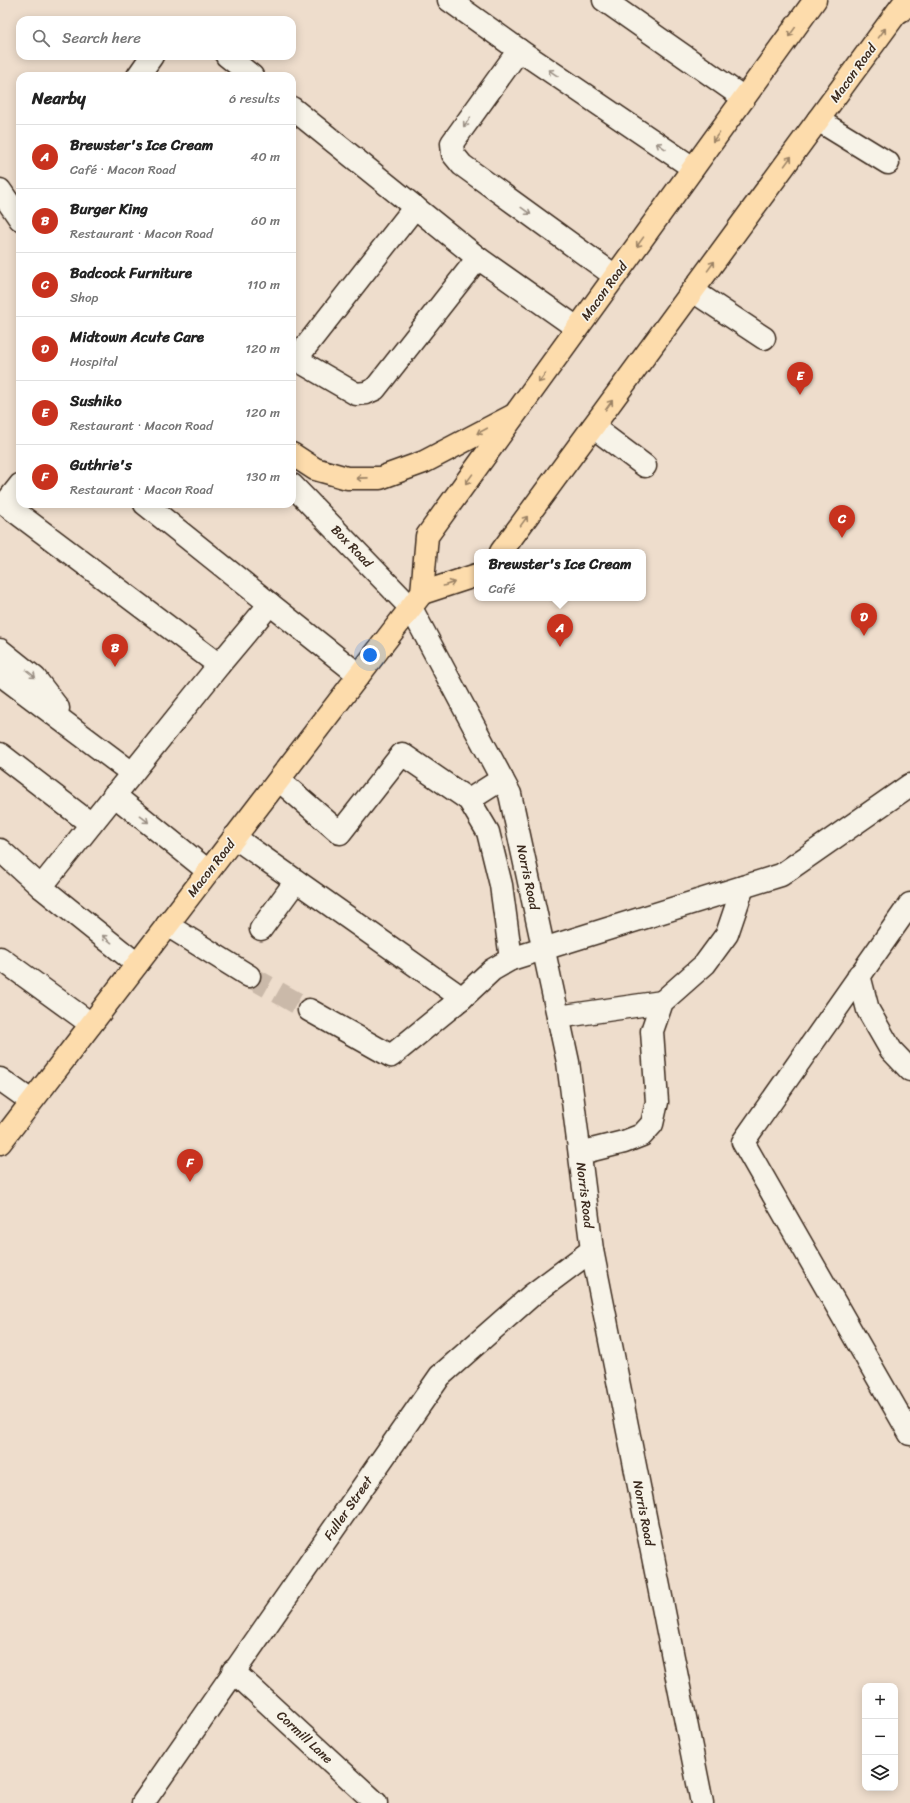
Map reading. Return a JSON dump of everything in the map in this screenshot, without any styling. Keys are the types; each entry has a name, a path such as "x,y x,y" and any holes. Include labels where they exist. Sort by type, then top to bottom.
{"main road":[{"name":"Macon Road","path":"0,1143 416,601 427,536 815,0"},
{"name":"Macon Road","path":"503,549 818,120 904,6"},
{"path":"296,457 315,469 347,478 380,478 424,462 516,413"},
{"path":"416,601 474,576"}],"street":[{"path":"449,0 519,50 693,168"},
{"path":"604,0 744,98"},
{"path":"519,50 452,143 453,154 462,165 615,276"},
{"path":"141,72 149,60"},
{"path":"232,60 247,72"},
{"path":"296,111 478,258 577,328"},
{"path":"818,120 888,163"},
{"path":"0,190 16,213"},
{"path":"296,356 415,207"},
{"path":"296,359 356,394 366,393 375,389 478,258"},
{"path":"693,291 764,338"},
{"path":"593,427 645,466"},
{"name":"Box Road","path":"296,489 416,601"},
{"path":"16,490 2,506 219,665"},
{"path":"150,508 359,675"},
{"name":"Norris Road","path":"416,601 510,794 568,1062 592,1250 702,1803"},
{"path":"41,887 219,665 270,604"},
{"path":"0,650 35,678 74,730"},
{"path":"0,674 132,773"},
{"path":"0,754 91,824"},
{"path":"278,780 340,832 402,754 469,800 488,832 501,885 511,959"},
{"path":"469,800 502,779"},
{"path":"309,1010 391,1056 462,998 492,970 511,959 781,875 910,785"},
{"path":"114,795 208,871"},
{"path":"234,838 462,998"},
{"path":"0,850 41,887 137,964"},
{"path":"260,929 296,881"},
{"path":"580,1153 624,1142 642,1135 652,1124 657,1102 652,1031 662,1002 705,964 727,934 743,887"},
{"path":"910,904 859,975 744,1142 910,1434"},
{"path":"167,925 250,976"},
{"path":"0,958 91,1024"},
{"path":"859,975 868,1010 891,1050 910,1070"},
{"path":"558,1017 662,1002"},
{"path":"0,1079 31,1101"},
{"name":"Fuller Street","path":"143,1803 233,1671 440,1376 532,1295 592,1250"},
{"name":"Cormill Lane","path":"233,1671 376,1803"}],"tunnel":[{"path":"249,976 309,1010"}],"place":[{"name":"Sushiko","path":"800,395"},
{"name":"Badcock Furniture","path":"842,538"},
{"name":"Midtown Acute Care","path":"864,636"},
{"name":"Brewster's Ice Cream","path":"560,647"},
{"name":"Burger King","path":"115,667"},
{"name":"Guthrie's","path":"190,1182"}]}
